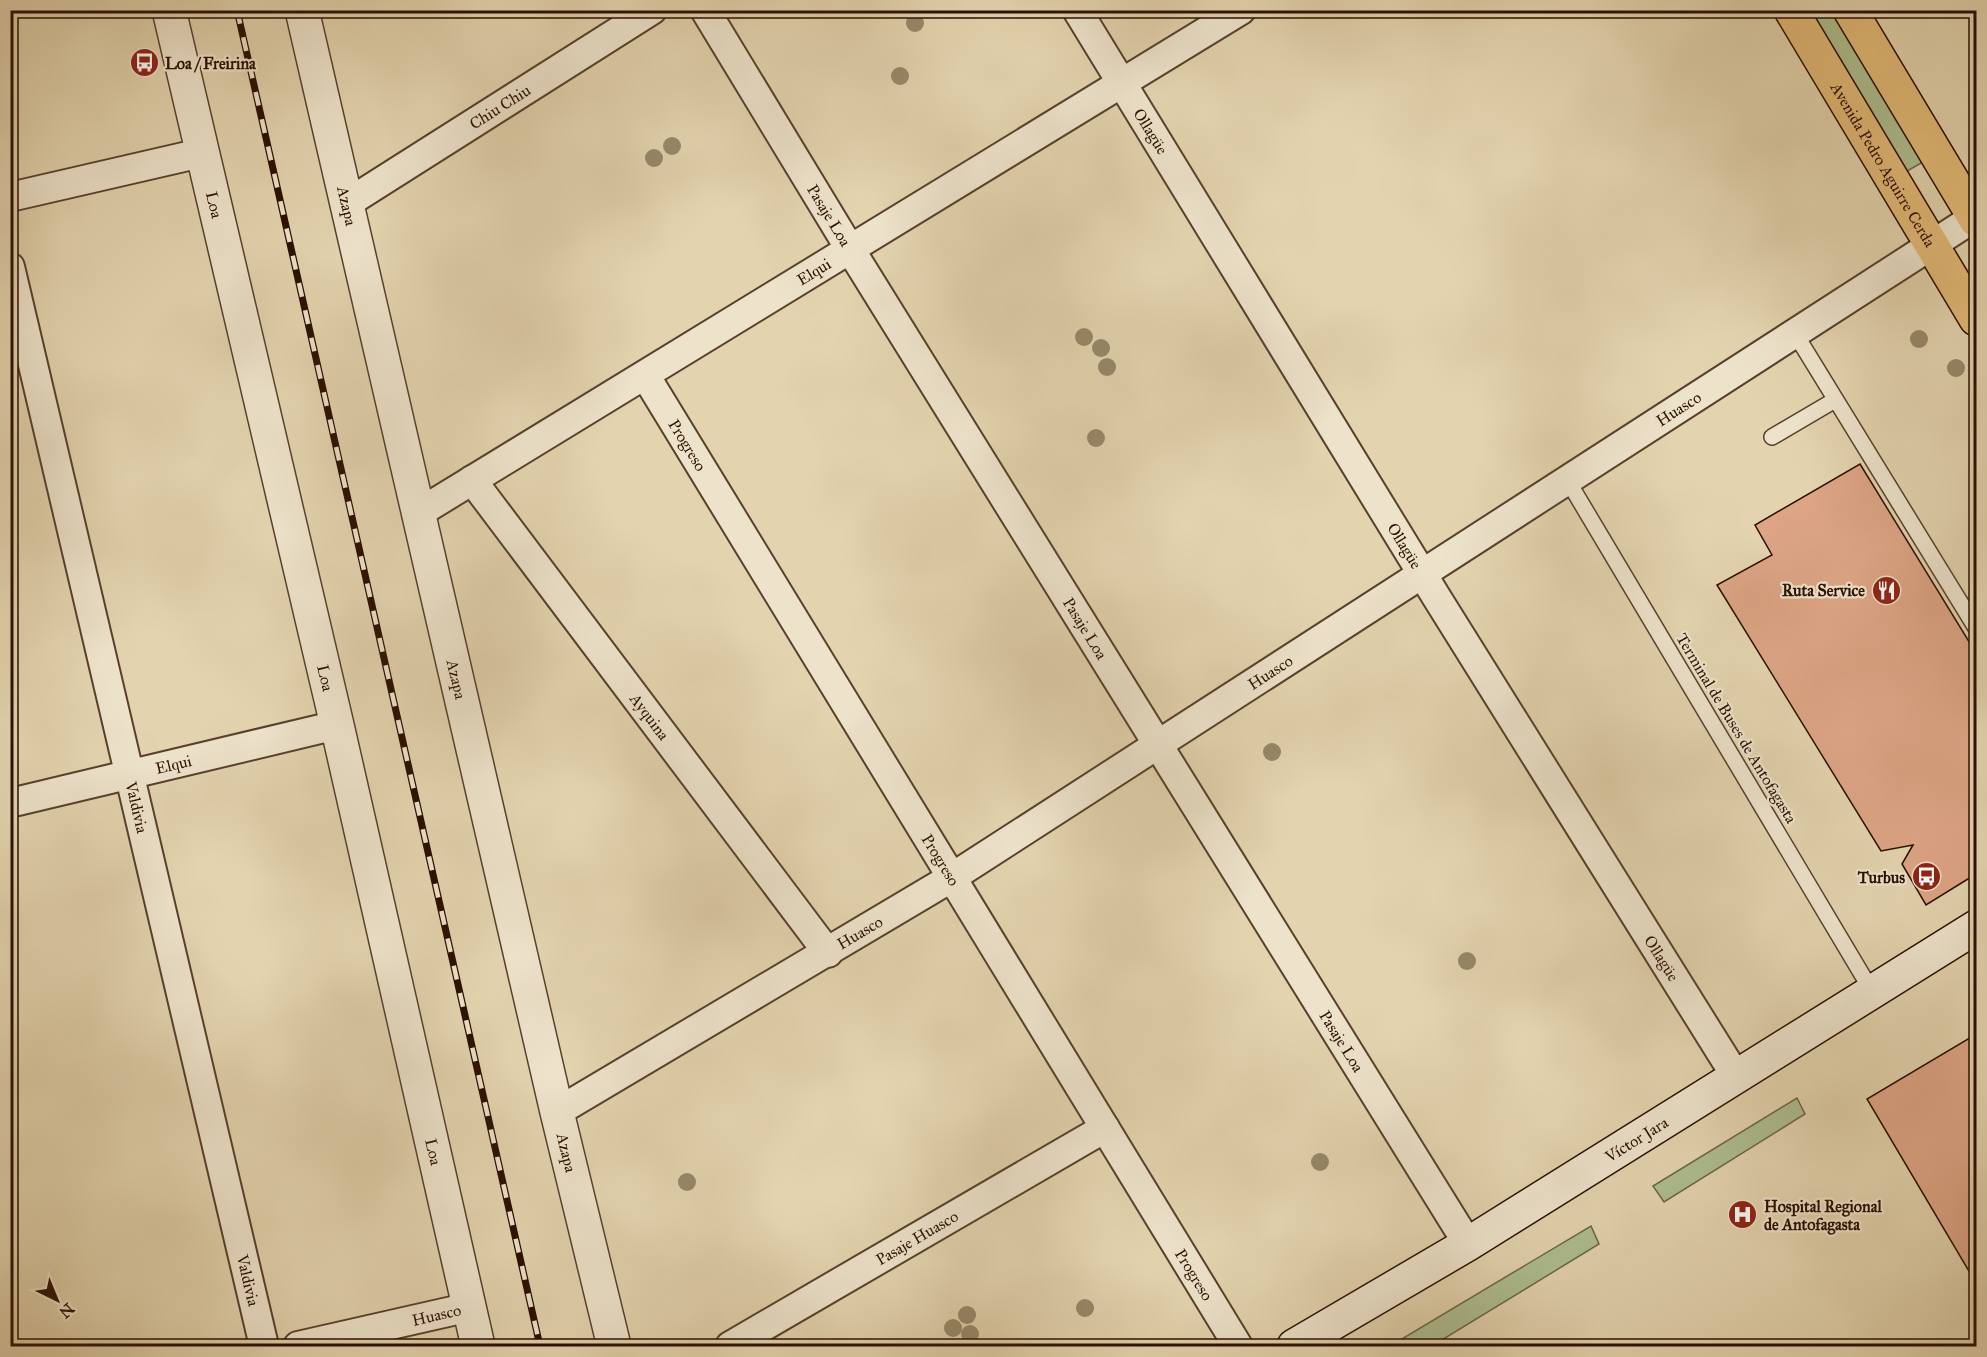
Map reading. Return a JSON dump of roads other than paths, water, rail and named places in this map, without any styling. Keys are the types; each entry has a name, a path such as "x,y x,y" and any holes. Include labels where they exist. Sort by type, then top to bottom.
{"main road":[{"name":"Avenida Pedro Aguirre Cerda","path":"1791,10 1977,319"},
{"path":"1850,10 1976,219"}],"street":[{"name":"Loa","path":"169,10 337,725 478,1347"},
{"name":"Azapa","path":"302,10 556,1112 614,1347"},
{"name":"Chiu Chiu","path":"346,204 652,10"},
{"name":"Pasaje Loa","path":"705,10 850,249 1468,1244"},
{"name":"Ollagüe","path":"1077,10 1423,575 1737,1078"},
{"name":"Elqui","path":"417,513 1242,10"},
{"path":"10,197 201,153"},
{"name":"Huasco","path":"556,1112 828,953 951,878 1976,219"},
{"name":"Valdivia","path":"10,267 264,1347"},
{"name":"Progreso","path":"645,375 1238,1347"},
{"name":"Ayquina","path":"472,480 828,953"},
{"name":"Elqui","path":"10,803 337,725"},
{"name":"Víctor Jara","path":"1294,1347 1468,1244 1977,927"},
{"name":"Pasaje Huasco","path":"730,1347 1105,1128"},
{"name":"Huasco","path":"298,1347 470,1307"}],"lane":[{"path":"1796,335 1977,628"},
{"path":"1772,437 1835,400"},
{"name":"Terminal de Buses de Antofagasta","path":"1568,481 1873,993"}],"railway":[{"path":"237,10 540,1346"}],"place":[{"name":"Loa / Freirina","path":"144,63"},
{"name":"Ruta Service","path":"1886,590"},
{"name":"Turbus","path":"1926,877"},
{"name":"Hospital Regional de Antofagasta","path":"1743,1215"}]}
